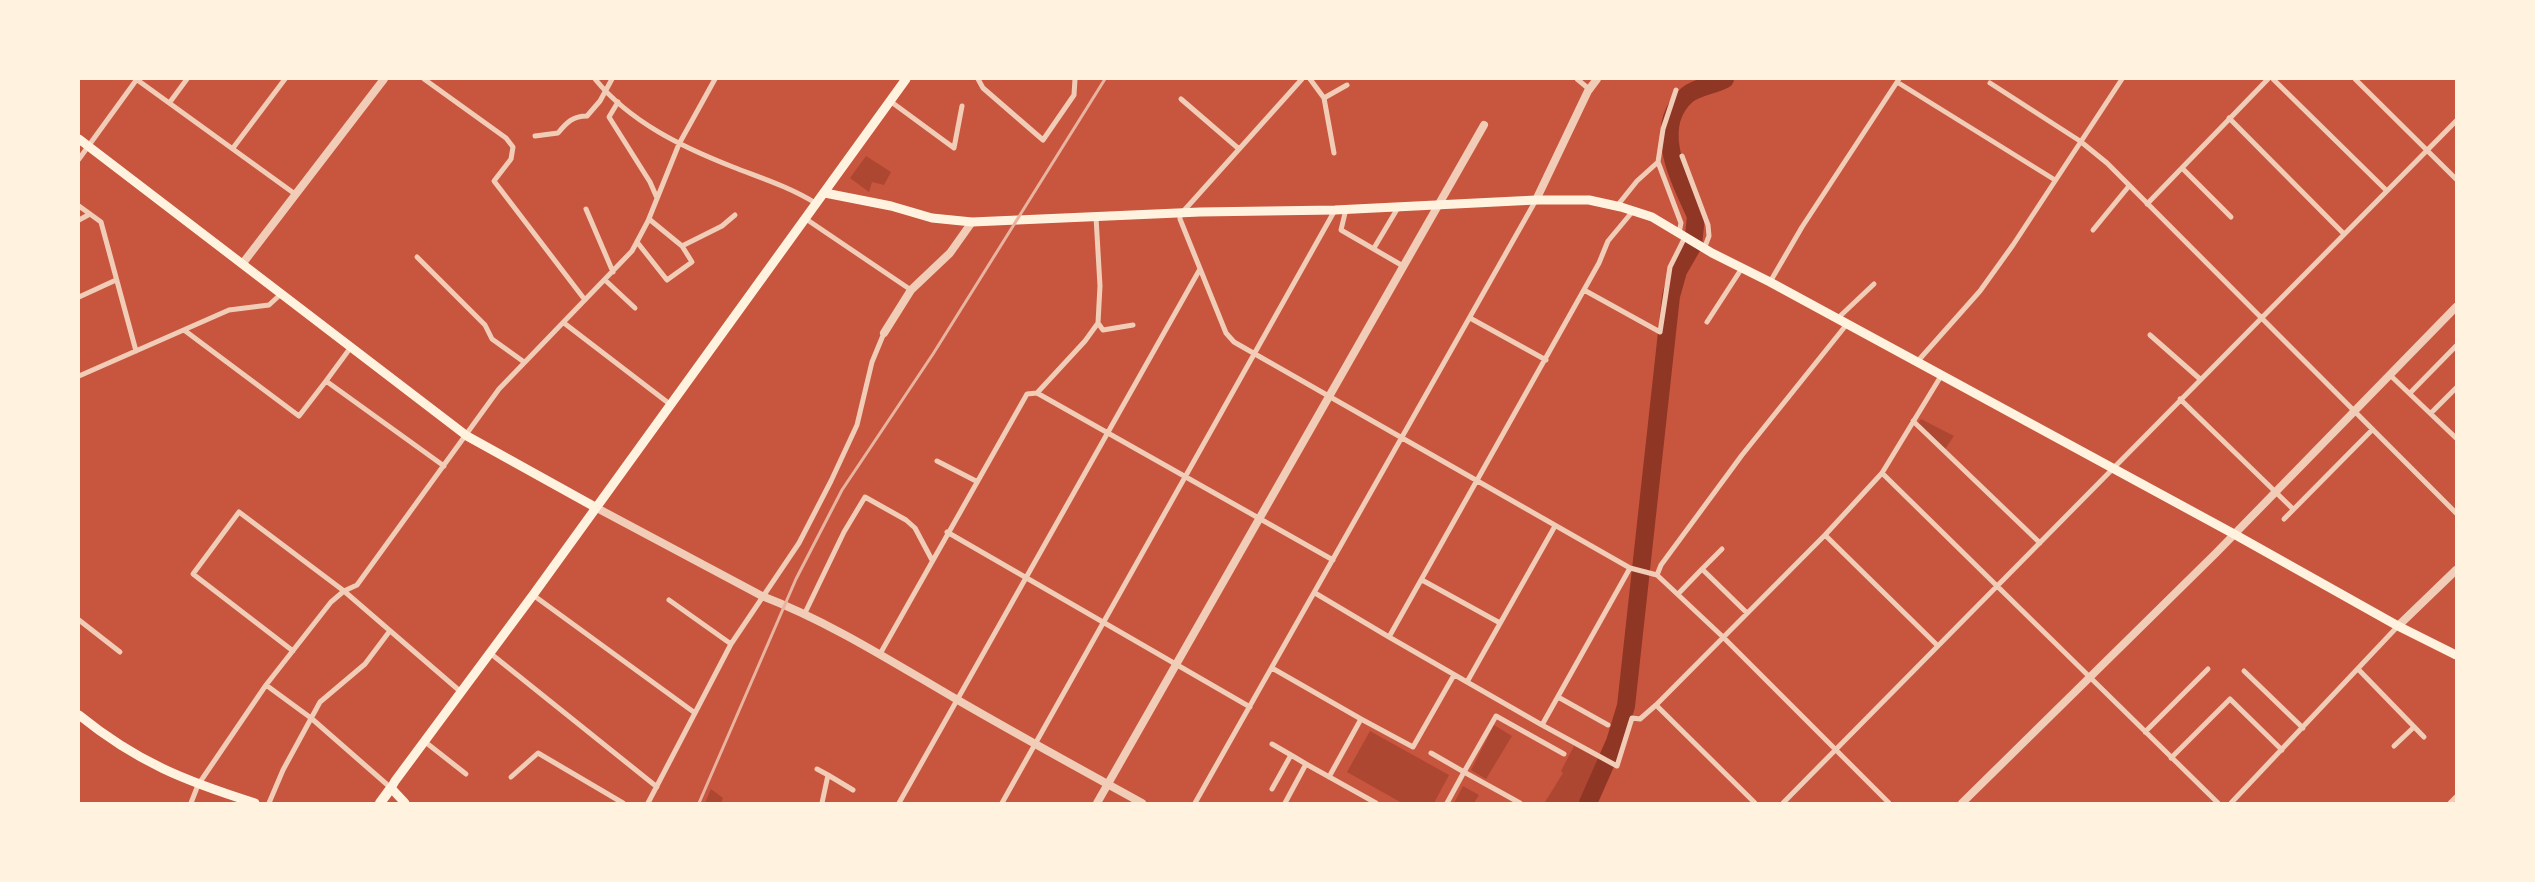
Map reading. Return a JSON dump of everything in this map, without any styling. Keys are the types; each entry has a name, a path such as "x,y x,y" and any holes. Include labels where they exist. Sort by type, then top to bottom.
{"main road":[{"path":"380,803 534,595 595,507 671,405 906,79"},
{"path":"79,139 467,436 595,507"},
{"path":"825,193 891,206 932,218 972,222 1335,210 1536,200 1588,200 1633,210 1652,218 1702,247 2234,534 2398,626 2456,655"},
{"path":"79,715 120,746 150,764 198,785 255,803"},
{"path":"391,788 405,803"}],"street":[{"path":"79,159 136,79 295,194"},
{"path":"170,102 187,79"},
{"path":"233,148 285,79"},
{"path":"243,263 384,79"},
{"path":"424,79 506,138 513,147 511,159 494,181 585,300"},
{"path":"595,79 618,102 649,126 679,144 791,190 817,204"},
{"path":"535,136 558,133 568,121 577,116 587,116 600,101 604,89 612,79"},
{"path":"191,803 198,785 266,685 331,602 344,591 357,586 467,436 499,389 613,272 637,242 649,219 679,144 715,79"},
{"path":"978,79 984,88 1043,140 1074,95 1075,79"},
{"path":"1302,79 1180,215 1226,333 1234,342 1555,526 1630,568 1657,575 1723,636 1889,803"},
{"path":"1310,79 1324,98 1334,153"},
{"path":"1578,79 1590,89"},
{"path":"1195,803 1536,200 1590,89 1597,79"},
{"path":"1917,362 1980,291 2122,79"},
{"path":"2147,204 2268,79"},
{"path":"2272,79 2387,191"},
{"path":"2355,79 2456,179"},
{"path":"1770,282 1802,227 1898,80 2055,180"},
{"path":"1990,83 2080,141 2107,163 2456,513"},
{"path":"1324,98 1347,84"},
{"path":"1584,290 1660,332 1670,267 1682,236 1680,222 1658,162 1663,129 1676,90"},
{"path":"1182,99 1239,149"},
{"path":"890,101 954,148 962,106"},
{"path":"618,102 609,117 650,182 657,199"},
{"path":"2229,118 2344,234"},
{"path":"1783,803 2260,317 2456,121"},
{"path":"1097,803 1484,124"},
{"path":"1682,156 1708,225 1709,236 1702,247"},
{"path":"1617,206 1637,181 1658,162"},
{"path":"2182,168 2231,217"},
{"path":"2093,230 2129,186"},
{"path":"79,206 101,222 136,351"},
{"path":"1374,248 1399,206"},
{"path":"586,209 613,272"},
{"path":"1346,209 1341,230 1403,266"},
{"path":"1002,803 1103,621 1256,354 1335,210"},
{"path":"1389,637 1599,264 1608,240 1633,210"},
{"path":"79,220 90,214"},
{"path":"682,246 722,226 735,215"},
{"path":"1037,393 1085,341 1098,323 1100,286 1096,217"},
{"path":"637,242 667,280 692,262 682,246 649,219"},
{"path":"806,219 911,290"},
{"path":"648,803 731,644 800,543 858,425 872,362 884,333 911,290 950,254 972,222"},
{"path":"417,257 485,325 492,339 524,362"},
{"path":"1707,322 1742,268"},
{"path":"898,803 1200,269"},
{"path":"79,297 116,280"},
{"path":"605,280 635,308"},
{"path":"1837,319 1874,284"},
{"path":"79,376 229,310 269,305 282,293"},
{"path":"1962,803 2090,679 2276,492 2456,306"},
{"path":"1470,318 1546,360"},
{"path":"564,323 671,405"},
{"path":"1098,323 1103,330 1133,325"},
{"path":"1657,575 1661,565 1742,455 1847,324"},
{"path":"184,330 299,416 351,347"},
{"path":"2150,335 2200,379"},
{"path":"2410,393 2456,346"},
{"path":"2390,375 2456,438"},
{"path":"1314,593 1466,682 1617,766 1632,718 1640,719 1656,705 1825,535 1882,473 1941,376"},
{"path":"326,381 444,466"},
{"path":"2431,413 2456,388"},
{"path":"880,654 947,532 1027,394 1037,393 1334,560"},
{"path":"2180,399 2293,509"},
{"path":"1913,421 2040,542"},
{"path":"2284,519 2372,430"},
{"path":"938,461 976,481"},
{"path":"1882,473 1996,588 2218,803"},
{"path":"804,615 844,532 865,497 915,528 932,560"},
{"path":"595,507 762,596 880,654 1035,745 1142,803"},
{"path":"293,651 193,574 239,512 344,591 389,632 461,692"},
{"path":"1466,682 1555,526"},
{"path":"947,532 1250,707"},
{"path":"1825,535 1938,646"},
{"path":"1678,594 1722,549"},
{"path":"1542,724 1630,568"},
{"path":"1702,569 1746,613"},
{"path":"2231,803 2398,626 2456,572"},
{"path":"1422,580 1500,623"},
{"path":"534,595 695,713"},
{"path":"669,600 731,644"},
{"path":"79,620 120,652"},
{"path":"269,803 283,770 320,702 365,664 389,632"},
{"path":"490,653 657,787"},
{"path":"1272,668 1413,747 1454,675"},
{"path":"2145,732 2208,669"},
{"path":"2358,669 2424,737"},
{"path":"2244,671 2303,728"},
{"path":"266,685 311,718 391,788"},
{"path":"1558,697 1608,725"},
{"path":"2171,758 2230,699 2282,750"},
{"path":"1656,705 1755,803"},
{"path":"1447,803 1496,716 1564,754"},
{"path":"1329,777 1361,719"},
{"path":"2394,746 2414,726"},
{"path":"424,742 466,774"},
{"path":"1272,744 1376,803"},
{"path":"511,778 538,753 623,803"},
{"path":"1431,753 1520,803"},
{"path":"1272,789 1291,755"},
{"path":"1284,803 1306,764"},
{"path":"817,769 853,790"},
{"path":"822,803 828,775"},
{"path":"2450,803 2456,796"}],"shaded area":[{"path":"866,156 891,172 884,185 872,182 869,192 850,178"},
{"path":"1921,419 1954,436 1945,449 1918,423"},
{"path":"1494,725 1512,736 1486,779 1471,770"},
{"path":"1370,731 1449,775 1434,803 1402,803 1347,772"},
{"path":"1574,746 1601,760 1580,803 1547,803 1545,802 1563,773 1561,771"},
{"path":"1463,786 1479,795 1474,803 1454,803"},
{"path":"711,789 723,798 721,803 705,803"}],"waterway":[{"path":"1588,803 1615,742 1626,706 1671,296 1678,271 1693,245 1696,216 1672,155 1671,123 1676,108 1687,95 1695,90 1725,79"}],"railway":[{"path":"699,803 796,579 842,490 933,354 1105,79"}]}
